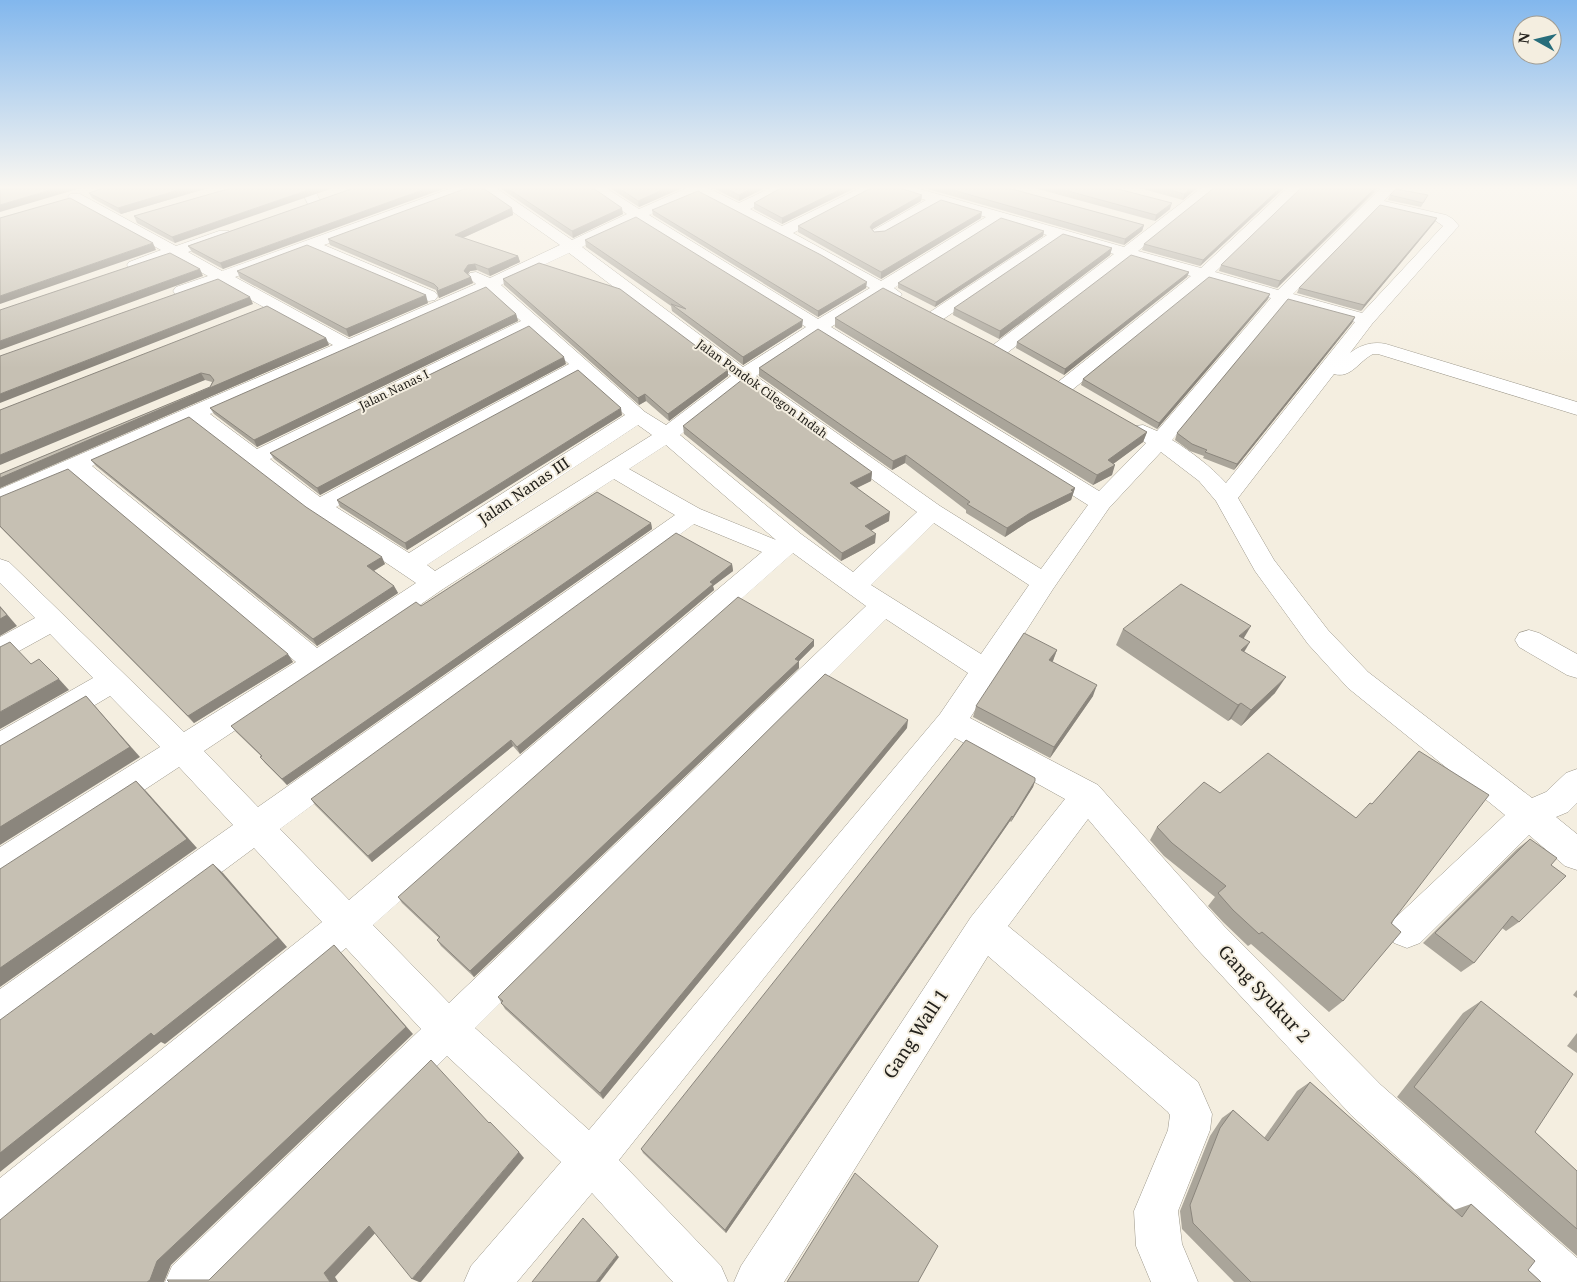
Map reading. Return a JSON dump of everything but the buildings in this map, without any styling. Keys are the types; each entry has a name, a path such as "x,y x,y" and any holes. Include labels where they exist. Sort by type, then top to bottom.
{"street":[{"path":"169,248 348,346"},
{"path":"120,270 184,248"},
{"path":"166,297 303,248"},
{"path":"318,248 429,296"},
{"path":"0,498 348,346 552,248"},
{"name":"Jalan Pondok Cilegon Indah","path":"573,248 743,376 932,511 1044,582"},
{"path":"691,248 1101,502"},
{"path":"810,248 880,288 930,313 1036,248"},
{"path":"0,866 316,663 434,583 614,470 667,435 743,376 946,248"},
{"path":"1108,248 1366,320"},
{"path":"1016,358 992,345 1134,248"},
{"path":"1065,386 1204,274 1232,248"},
{"path":"487,1282 590,1161 951,722 1044,582 1101,502 1160,440 1281,297 1330,248"},
{"path":"1226,498 1366,320 1431,248"},
{"path":"256,367 429,296 482,280"},
{"path":"482,280 534,322 638,416 667,435 785,545 854,586 986,671"},
{"path":"254,311 272,304"},
{"name":"Jalan Nanas I","path":"254,459 534,322"},
{"path":"1318,383 1347,366 1362,352 1369,348 1379,348 1577,409"},
{"path":"319,507 582,365"},
{"path":"1048,376 1082,396"},
{"path":"195,413 319,507 434,583"},
{"name":"Jalan Nanas III","path":"409,565 638,416"},
{"path":"1125,421 1160,440 1207,476 1226,498 1264,565 1318,637 1358,680 1528,814 1577,856"},
{"path":"77,465 316,663"},
{"path":"614,470 692,514 785,545"},
{"path":"854,586 932,511"},
{"path":"0,1012 692,514"},
{"path":"0,1206 348,924 785,545"},
{"path":"0,568 182,750 448,1030 590,1161 705,1282"},
{"path":"188,1282 884,606"},
{"path":"0,649 54,620"},
{"path":"1530,640 1577,667"},
{"path":"0,746 114,680"},
{"name":"Gang Syukur 2","path":"951,722 1087,795 1211,938 1366,1100 1569,1282"},
{"path":"1407,932 1528,814 1557,802 1577,782"},
{"name":"Gang Wall 1","path":"757,1282 984,929 1087,795"},
{"path":"984,929 1183,1097 1191,1114 1189,1130 1156,1211 1158,1246 1175,1282"}]}
